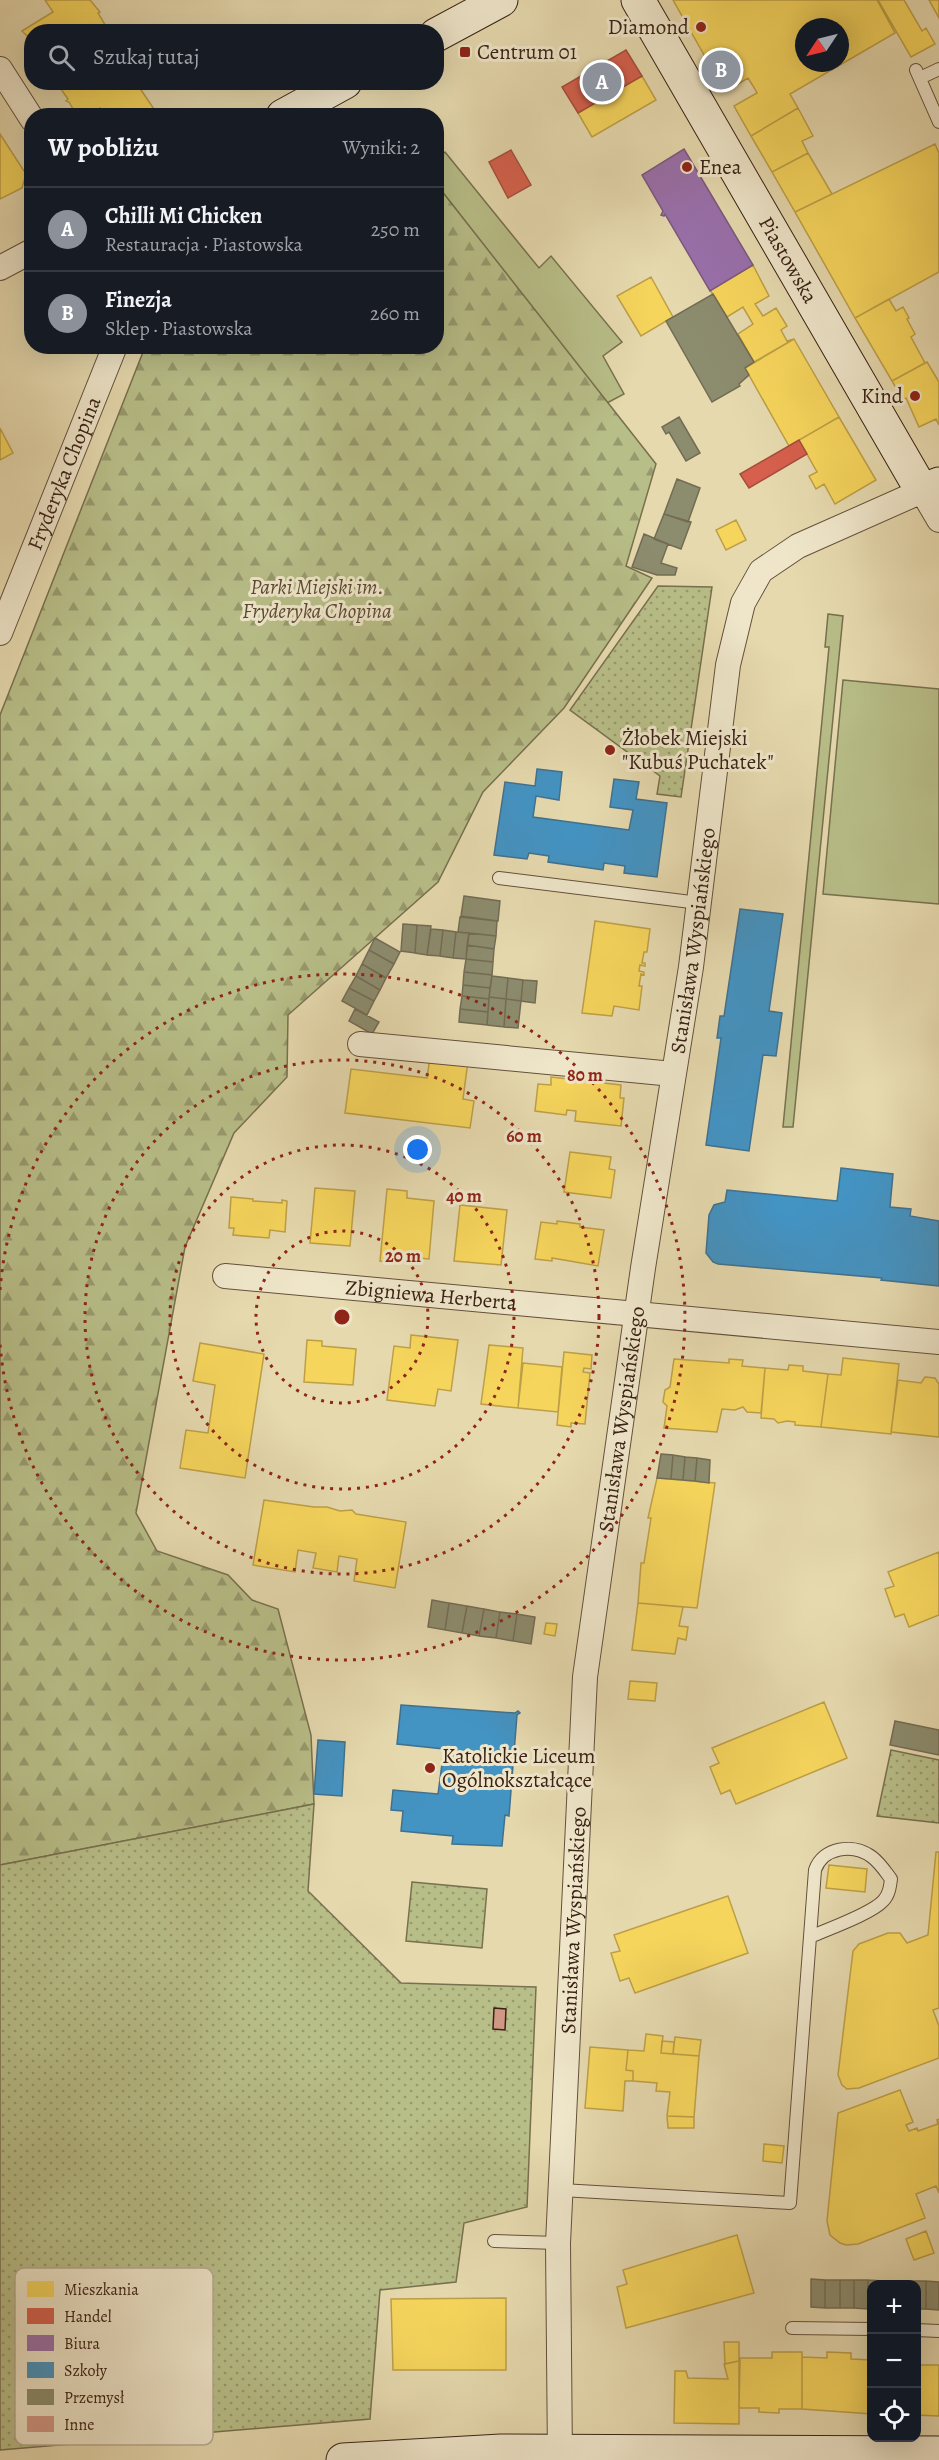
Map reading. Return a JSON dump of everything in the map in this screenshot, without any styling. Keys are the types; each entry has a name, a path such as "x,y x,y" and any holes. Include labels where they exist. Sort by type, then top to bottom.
{"street":[{"path":"444,31 501,0"},
{"name":"Piastowska","path":"638,0 930,487 939,520"},
{"path":"0,69 25,108"},
{"path":"298,108 330,90"},
{"path":"0,268 24,255"},
{"name":"Fryderyka Chopina","path":"0,633 112,354"},
{"name":"Stanisława Wyspiańskiego","path":"560,2456 558,2243 585,1677 636,1314 691,967 728,665 743,603 761,571 798,546 930,487"},
{"path":"360,1044 673,1074"},
{"name":"Zbigniewa Herberta","path":"225,1276 939,1342"},
{"path":"343,2460 501,2451 560,2456 939,2453"}],"lane":[{"path":"939,69 918,74 939,122"},
{"path":"499,878 699,903"},
{"path":"561,2190 790,2203 815,1870 818,1860 837,1850 849,1849 863,1852 873,1858 891,1879 889,1892 882,1902 872,1909 810,1937"},
{"path":"494,2241 558,2243"},
{"path":"792,2328 867,2329"},
{"path":"921,2330 939,2331"}],"green space":[{"path":"444,153 539,268 551,256 622,342 603,356 624,394 607,403 444,194"},
{"name":"Parki Miejski im. Fryderyka Chopina","path":"444,194 656,464 626,566 652,578 564,708 483,792 438,882 288,1015 287,1077 234,1133 185,1247 136,1513 157,1551 228,1575 252,1600 278,1609 311,1735 314,1804 0,1865 0,715 142,354 444,354"},
{"path":"658,586 712,587 681,797 657,794 660,776 570,710"},
{"path":"828,614 843,616 793,1127 783,1127 829,647 825,647"},
{"path":"843,680 939,689 939,904 823,894"},
{"path":"891,1750 939,1760 939,1823 877,1816"},
{"path":"314,1804 308,1891 401,1983 536,1987 527,2207 464,2223 456,2282 380,2290 370,2419 213,2432 213,2268 15,2268 15,2445 60,2445 0,2450 0,1865"},
{"path":"412,1882 487,1889 482,1948 406,1941"}],"building: Mieszkania":[{"path":"45,0 90,0 100,12 98,13 105,24 33,24 53,12"},
{"path":"673,0 877,0 895,33 849,60 849,18 795,18 795,72 828,72 790,94 798,108 751,136 734,106 757,93 748,78 725,92"},
{"path":"878,0 904,0 922,31 926,28 935,44 911,57"},
{"path":"929,0 939,0 939,18"},
{"path":"642,76 656,100 592,137 578,113"},
{"path":"62,90 141,90 153,108 72,108 66,101 68,99"},
{"path":"798,108 813,136 802,141 808,153 772,172 751,136"},
{"path":"0,134 24,171 24,181 22,188 0,199"},
{"path":"935,144 939,153 939,272 855,318 795,212"},
{"path":"808,153 832,194 795,212 772,172"},
{"path":"753,265 769,296 755,304 763,316 776,308 787,326 781,330 787,341 794,339 754,362 738,334 753,324 743,307 727,317 710,290"},
{"path":"651,277 673,317 641,336 617,296"},
{"path":"889,299 896,311 903,307 915,334 911,337 925,363 892,381 855,318"},
{"path":"794,339 839,417 789,446 745,368"},
{"path":"927,362 939,382 939,425 936,419 919,427 906,398 903,400 892,381"},
{"path":"839,417 876,480 835,504 824,484 816,489 809,476 817,472 799,440"},
{"path":"0,428 13,453 0,460"},
{"path":"736,520 746,540 726,550 716,530"},
{"path":"595,921 650,929 647,952 644,952 642,963 645,963 645,966 640,965 639,971 644,972 644,975 641,974 639,986 642,986 639,1010 614,1006 612,1016 582,1013"},
{"path":"430,1057 468,1061 463,1099 474,1101 470,1128 345,1113 351,1069 427,1078"},
{"path":"551,1077 621,1085 620,1098 624,1098 621,1126 575,1121 576,1111 567,1110 566,1115 535,1111 538,1084 551,1085"},
{"path":"570,1152 611,1157 609,1169 615,1170 611,1198 564,1192"},
{"path":"315,1188 355,1191 350,1246 310,1243"},
{"path":"387,1189 407,1191 407,1198 434,1201 429,1259 397,1256 397,1263 380,1261"},
{"path":"231,1197 253,1199 253,1201 282,1203 282,1200 287,1201 285,1232 270,1230 269,1238 233,1235 234,1228 229,1228"},
{"path":"460,1205 507,1210 501,1265 454,1261"},
{"path":"557,1221 604,1230 598,1266 552,1258 552,1261 535,1259 541,1222 557,1224"},
{"path":"411,1335 458,1340 451,1391 438,1389 435,1406 387,1400 394,1346 410,1348"},
{"path":"307,1340 322,1341 322,1346 356,1349 353,1385 304,1382"},
{"path":"200,1343 264,1354 245,1478 180,1468 186,1430 208,1433 215,1385 193,1381"},
{"path":"489,1345 523,1348 518,1408 481,1404"},
{"path":"564,1352 592,1355 591,1369 584,1368 583,1372 590,1373 585,1424 571,1423 571,1427 557,1425"},
{"path":"843,1358 899,1364 891,1434 821,1427 828,1374 841,1375"},
{"path":"674,1359 729,1363 729,1359 743,1360 742,1366 765,1368 761,1413 747,1412 743,1407 735,1410 722,1409 717,1432 664,1428 667,1406 663,1402 665,1390 670,1387"},
{"path":"523,1363 562,1367 558,1412 518,1408"},
{"path":"789,1365 803,1366 803,1371 828,1374 821,1427 795,1425 795,1422 787,1421 778,1423 774,1419 761,1418 765,1368 788,1370"},
{"path":"925,1377 935,1378 939,1384 939,1437 891,1432 898,1380 921,1383"},
{"path":"657,1478 715,1483 697,1608 638,1603 641,1563 644,1563 651,1518 648,1518"},
{"path":"264,1500 327,1507 340,1511 352,1510 356,1514 406,1522 395,1588 354,1581 357,1559 339,1556 337,1572 313,1568 316,1553 298,1550 295,1572 253,1565"},
{"path":"939,1552 939,1615 909,1627 904,1614 895,1617 885,1589 894,1586 888,1572"},
{"path":"638,1603 683,1607 679,1626 688,1627 686,1640 678,1638 675,1654 632,1650"},
{"path":"546,1623 557,1624 555,1636 544,1634"},
{"path":"630,1681 657,1683 655,1701 628,1699"},
{"path":"824,1702 847,1758 736,1804 730,1790 721,1794 710,1767 719,1763 712,1748"},
{"path":"936,1852 939,1852 939,2008 933,2010 939,2026 939,2058 859,2088 847,2089 842,2085 838,2075 853,1951 859,1944 888,1933 900,1933 907,1943 928,1935"},
{"path":"829,1865 867,1869 865,1892 826,1888"},
{"path":"728,1896 748,1953 635,1993 629,1978 620,1981 611,1953 620,1951 614,1935"},
{"path":"646,2034 663,2036 661,2053 699,2056 694,2117 667,2116 670,2092 656,2091 657,2083 633,2081 633,2071 626,2070 628,2050 644,2051"},
{"path":"675,2037 701,2040 699,2056 673,2054"},
{"path":"662,2041 674,2042 673,2054 661,2053"},
{"path":"590,2047 628,2050 626,2070 633,2071 633,2081 625,2081 623,2111 585,2108"},
{"path":"900,2090 913,2122 906,2125 909,2131 917,2128 918,2131 938,2124 939,2119 939,2193 936,2186 916,2194 925,2218 858,2244 840,2243 830,2235 827,2221 838,2113"},
{"path":"667,2116 694,2117 694,2128 668,2128"},
{"path":"764,2144 784,2146 782,2163 763,2161"},
{"path":"926,2231 934,2253 914,2260 906,2239"},
{"path":"737,2235 754,2293 626,2328 617,2287 627,2284 623,2270"},
{"path":"506,2298 506,2370 393,2370 391,2299"},
{"path":"724,2342 739,2342 739,2361 725,2364"},
{"path":"772,2352 802,2352 802,2409 779,2409 779,2413 759,2412 759,2408 739,2408 740,2358 772,2358"},
{"path":"827,2352 851,2353 851,2359 867,2360 867,2414 802,2409 802,2357 827,2358"},
{"path":"739,2361 739,2424 674,2423 675,2371 686,2371 688,2378 728,2379 724,2364"},
{"path":"921,2365 939,2365 939,2416 921,2415"}],"building: Handel":[{"path":"626,50 642,76 578,113 562,87"},
{"path":"511,150 531,185 508,198 489,162"},
{"path":"799,440 807,454 749,488 740,474"}],"building: Biura":[{"path":"684,149 753,265 710,291 665,214 661,215 663,211 642,175"}],"building: Szkoły":[{"path":"537,769 562,772 559,800 536,796 533,817 629,830 633,810 610,807 614,779 639,782 636,799 667,803 657,877 624,873 625,866 604,863 603,870 548,862 549,856 529,853 527,859 494,855 505,782 535,786"},
{"path":"740,909 783,914 769,1011 782,1013 776,1056 763,1055 749,1151 706,1145 721,1038 717,1038 720,1016 724,1016"},
{"path":"841,1168 893,1174 890,1207 911,1209 910,1216 939,1221 939,1286 881,1280 882,1278 718,1264 713,1262 706,1253 709,1215 714,1205 725,1202 727,1190 837,1201"},
{"path":"401,1705 515,1713 518,1711 520,1713 517,1715 509,1816 505,1815 502,1846 452,1844 453,1836 401,1831 403,1811 391,1810 393,1790 438,1794 444,1749 397,1744"},
{"path":"318,1740 345,1742 342,1796 314,1794"}],"building: Przemysł":[{"path":"713,294 754,362 745,368 749,375 739,384 740,386 712,402 666,321"},
{"path":"679,417 700,453 686,461 669,432 666,434 662,427"},
{"path":"677,479 700,488 688,522 664,514"},
{"path":"664,514 691,522 681,549 654,539"},
{"path":"644,534 668,544 661,563 677,568 675,575 657,575 632,567"},
{"path":"464,896 500,901 498,921 461,916"},
{"path":"460,917 497,921 496,936 458,932"},
{"path":"403,924 417,925 415,953 401,951"},
{"path":"417,925 431,926 427,955 415,953"},
{"path":"431,929 443,930 440,956 427,955"},
{"path":"443,930 456,932 453,958 440,956"},
{"path":"456,932 469,933 466,959 453,958"},
{"path":"469,933 496,936 494,949 467,945"},
{"path":"375,938 400,952 394,964 369,950"},
{"path":"467,945 494,949 493,962 466,959"},
{"path":"369,950 394,964 386,978 362,964"},
{"path":"466,959 493,962 492,975 464,972"},
{"path":"362,964 386,978 380,990 356,976"},
{"path":"464,972 492,975 490,988 463,985"},
{"path":"356,976 380,990 374,1001 349,988"},
{"path":"492,976 508,978 506,999 489,997"},
{"path":"508,978 523,980 521,1001 506,999"},
{"path":"523,980 537,981 535,1003 521,1001"},
{"path":"463,985 490,988 489,999 462,996"},
{"path":"349,988 374,1001 367,1015 342,1001"},
{"path":"462,996 489,999 488,1012 460,1009"},
{"path":"489,997 506,999 504,1027 487,1025"},
{"path":"506,999 521,1001 518,1028 504,1027"},
{"path":"355,1009 379,1022 372,1034 349,1021"},
{"path":"460,1009 488,1012 487,1025 459,1022"},
{"path":"661,1454 673,1455 671,1479 657,1478"},
{"path":"673,1455 685,1457 683,1480 671,1479"},
{"path":"685,1457 697,1458 695,1481 683,1480"},
{"path":"697,1458 710,1460 709,1483 695,1481"},
{"path":"432,1600 449,1603 445,1630 428,1627"},
{"path":"449,1603 467,1606 462,1633 445,1630"},
{"path":"467,1606 484,1609 479,1636 462,1633"},
{"path":"484,1609 500,1612 496,1638 479,1636"},
{"path":"500,1612 517,1614 513,1641 496,1638"},
{"path":"517,1614 535,1617 531,1644 513,1641"},
{"path":"895,1721 939,1730 939,1755 890,1745"},
{"path":"811,2279 825,2280 825,2308 811,2307"},
{"path":"825,2280 840,2280 840,2308 825,2308"},
{"path":"840,2280 854,2280 854,2308 840,2308"},
{"path":"854,2280 867,2280 867,2309 854,2308"},
{"path":"921,2281 926,2281 926,2309 921,2309"},
{"path":"926,2281 939,2282 939,2310 926,2309"}],"building: Inne":[{"path":"494,2008 506,2009 505,2030 493,2029"}],"place":[{"name":"Diamond","path":"701,27"},
{"name":"Centrum 01","path":"465,52"},
{"name":"Finezja","path":"721,70"},
{"name":"Chilli Mi Chicken","path":"602,82"},
{"name":"Enea","path":"687,167"},
{"name":"Kind","path":"915,396"},
{"name":"Żłobek Miejski \"Kubuś Puchatek\"","path":"610,750"},
{"name":"Katolickie Liceum Ogólnokształcące","path":"430,1768"}]}
